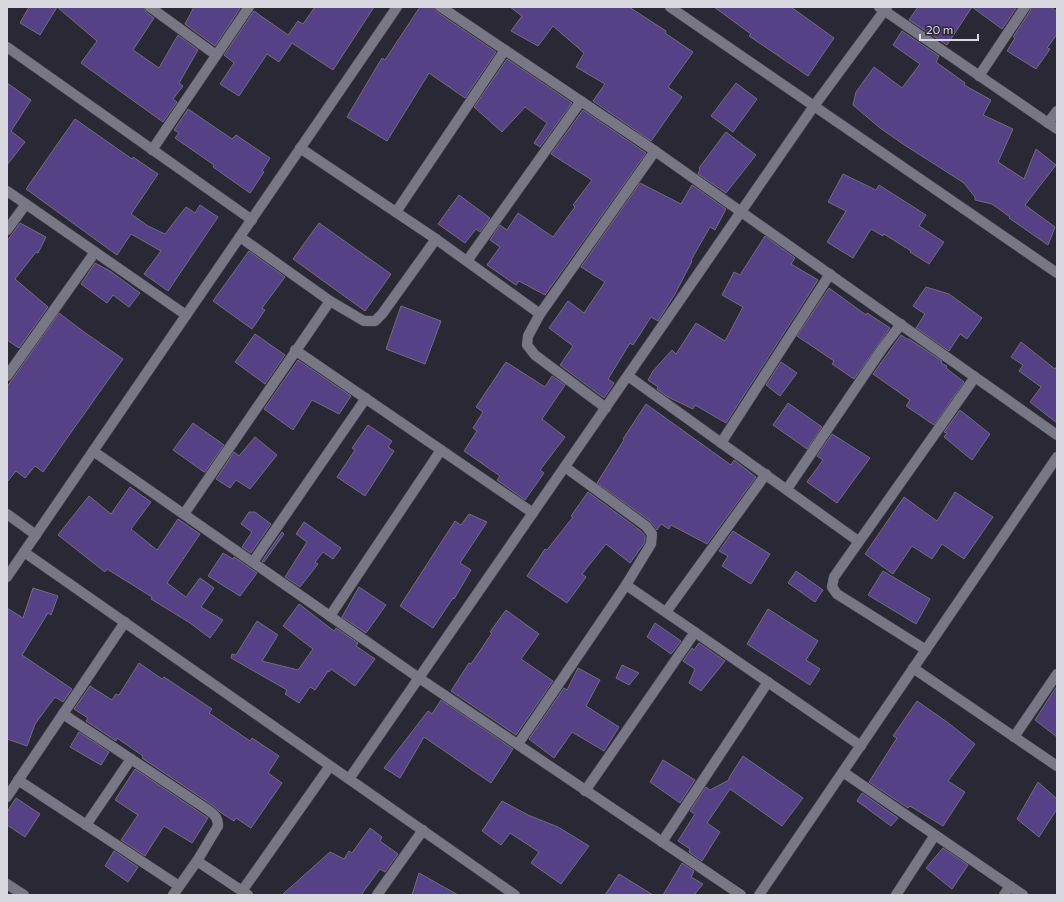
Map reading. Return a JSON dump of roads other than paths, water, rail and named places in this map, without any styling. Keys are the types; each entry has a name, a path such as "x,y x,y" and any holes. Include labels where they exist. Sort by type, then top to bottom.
{"street":[{"path":"150,7 216,55"},
{"path":"152,150 249,7"},
{"path":"7,577 397,7"},
{"path":"441,7 655,151 1057,435"},
{"path":"670,7 1057,273"},
{"path":"979,76 1025,7"},
{"path":"349,779 741,211 884,8 979,76 1057,129"},
{"path":"7,47 252,220"},
{"path":"396,212 505,50"},
{"path":"467,261 581,101"},
{"path":"1048,123 1057,111"},
{"path":"300,148 436,239 540,314"},
{"path":"606,408 535,355 527,345 528,336 540,314 655,151"},
{"path":"7,191 186,315"},
{"path":"7,230 26,204"},
{"path":"240,237 330,301 364,321 375,321 382,314 436,239"},
{"path":"7,376 95,252"},
{"path":"722,443 830,274"},
{"path":"184,514 330,301"},
{"path":"787,489 882,349 901,324"},
{"path":"295,350 533,512"},
{"path":"628,376 858,541"},
{"path":"926,650 837,594 832,587 834,578 858,541 975,377"},
{"path":"253,562 366,398"},
{"path":"330,616 441,450"},
{"path":"93,451 419,678 741,895"},
{"path":"759,895 913,668 1053,472 1057,457"},
{"path":"518,744 626,585 651,544 652,534 646,526 565,467"},
{"path":"666,612 766,474"},
{"path":"7,514 36,536"},
{"path":"24,552 515,895"},
{"path":"626,585 861,746"},
{"path":"7,797 124,622"},
{"path":"585,791 695,632"},
{"path":"913,668 1057,766"},
{"path":"1014,737 1057,674"},
{"path":"662,842 768,682"},
{"path":"63,714 208,810 218,820 218,826 173,895"},
{"path":"86,825 131,759"},
{"path":"197,860 245,893 330,766"},
{"path":"843,772 1023,895"},
{"path":"18,780 179,886"},
{"path":"377,895 423,830"},
{"path":"896,895 935,835"},
{"path":"7,884 24,895"},
{"path":"1004,895 1010,886"}]}
